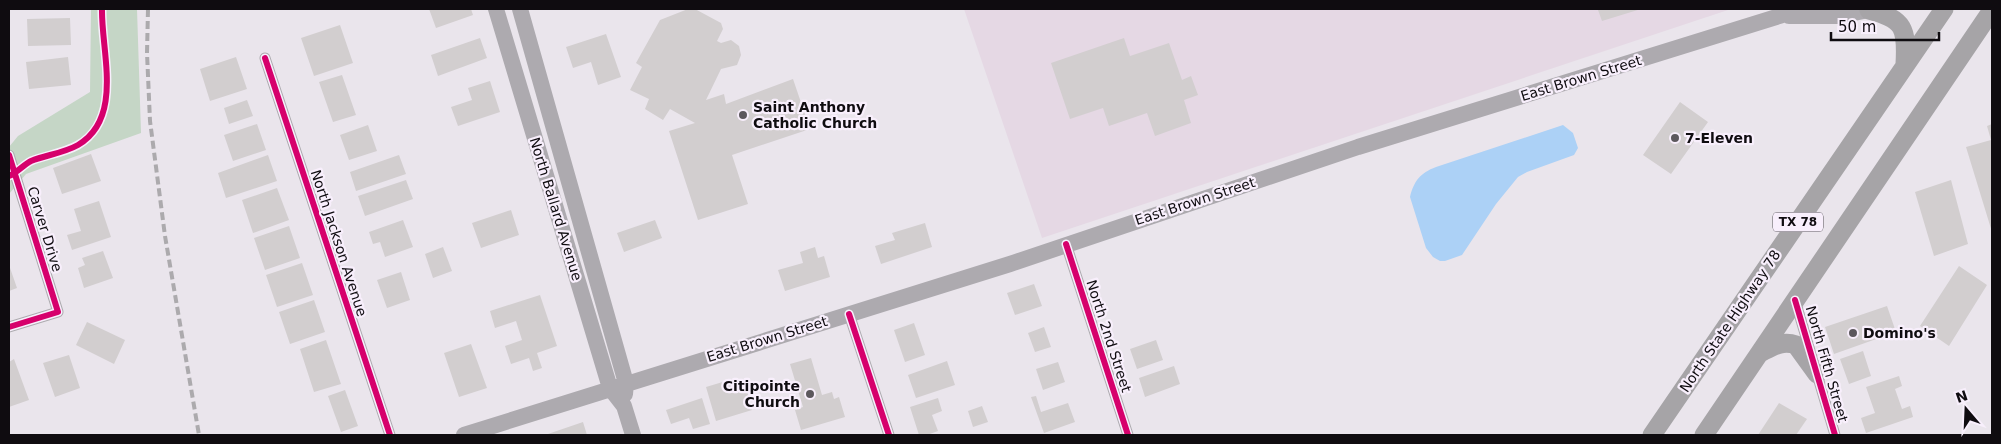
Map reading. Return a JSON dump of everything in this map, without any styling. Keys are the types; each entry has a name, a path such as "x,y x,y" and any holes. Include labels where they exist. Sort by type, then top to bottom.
{"main road":[{"name":"North Ballard Avenue","path":"496,9 610,388 624,406 633,435"},
{"name":"North Ballard Avenue","path":"520,9 626,383 624,406"},
{"name":"East Brown Street","path":"464,435 1010,264 1358,147 1802,9"},
{"name":"East Brown Street","path":"1782,16 1840,16 1871,9"},
{"path":"1871,9 1888,15 1898,22 1906,39 1905,64"},
{"name":"North State Highway 78","path":"1652,435 1944,9"},
{"name":"TX 78","path":"1704,435 1992,10"},
{"path":"1759,353 1779,343 1790,343 1801,350 1817,374"}],"street":[{"name":"North Jackson Avenue","path":"265,58 390,435"},
{"name":"Carver Drive","path":"9,155 58,312 9,327"},
{"name":"North 2nd Street","path":"1066,244 1128,435"},
{"name":"North Fifth Street","path":"1795,300 1835,435"},
{"path":"849,314 889,435"}],"shaded area":[{"path":"964,9 1731,9 1042,238"}],"green space":[{"path":"91,9 137,9 141,133 26,174 9,194 9,147 18,136 90,92"}],"water":[{"path":"1563,125 1573,133 1578,148 1574,155 1518,177 1496,204 1462,255 1445,261 1440,261 1433,257 1426,248 1410,197 1418,178 1436,167"}],"building":[{"path":"429,9 471,9 473,15 436,28"},
{"name":"Saint Anthony Catholic Church","path":"688,9 695,9 721,23 723,29 717,41 721,43 731,40 739,46 741,55 737,65 721,69 706,100 724,94 726,104 793,79 810,129 732,155 748,204 698,220 669,131 695,123 670,109 663,120 645,109 649,99 630,90 642,67 636,63 660,20"},
{"path":"1641,9 1602,21 1598,10"},
{"path":"70,18 71,45 28,46 27,19"},
{"path":"340,25 353,63 314,76 301,38"},
{"path":"606,34 621,77 598,85 591,62 573,68 566,47"},
{"path":"480,38 487,58 438,76 431,55"},
{"path":"1124,38 1130,56 1169,43 1182,80 1191,76 1198,95 1184,100 1191,123 1155,136 1147,113 1109,126 1103,108 1070,119 1051,63"},
{"path":"68,57 71,85 29,89 26,62"},
{"path":"236,57 247,89 210,101 200,69"},
{"path":"342,75 356,115 333,122 319,82"},
{"path":"490,81 500,112 458,126 451,107 472,100 468,88"},
{"path":"247,100 253,116 229,124 224,108"},
{"name":"7-Eleven","path":"1680,102 1708,122 1671,174 1643,155"},
{"path":"257,124 266,150 233,161 224,135"},
{"path":"1992,124 1992,232 1966,147 1991,140 1987,126"},
{"path":"368,125 377,151 349,160 340,135"},
{"path":"91,154 101,181 62,194 53,168"},
{"path":"268,155 277,181 226,198 218,173"},
{"path":"399,155 406,174 356,191 350,172"},
{"path":"406,180 413,199 365,216 358,196"},
{"path":"1951,180 1968,244 1934,256 1915,192"},
{"path":"277,188 289,220 253,233 242,200"},
{"path":"99,201 111,237 72,250 67,235 81,231 74,209"},
{"path":"511,210 519,235 481,248 472,223"},
{"path":"403,220 413,247 385,257 380,242 373,244 369,232"},
{"path":"655,220 662,238 624,252 617,233"},
{"path":"925,223 932,247 881,264 875,246 895,240 892,233"},
{"path":"289,226 300,258 265,270 254,238"},
{"path":"443,247 452,271 433,278 425,254"},
{"path":"815,247 818,258 824,256 830,277 785,291 778,270 803,263 800,252"},
{"path":"103,251 113,278 84,288 78,268 85,265 82,258"},
{"path":"302,263 313,295 277,307 266,275"},
{"path":"9,265 17,288 9,291"},
{"path":"1959,266 1987,285 1949,346 1920,326"},
{"path":"401,272 410,300 387,308 377,280"},
{"path":"1034,284 1042,306 1015,315 1007,293"},
{"path":"540,295 557,346 537,353 542,368 533,371 529,358 511,364 505,346 522,340 516,321 495,328 490,311"},
{"path":"314,300 325,332 290,344 279,312"},
{"path":"1887,306 1896,332 1834,354 1825,327"},
{"path":"87,322 125,340 114,364 76,345"},
{"path":"914,323 925,355 905,362 894,330"},
{"path":"1044,327 1051,347 1035,352 1028,333"},
{"path":"326,340 341,384 314,392 300,349"},
{"path":"1156,340 1163,360 1137,369 1130,349"},
{"path":"471,344 487,388 459,397 444,353"},
{"path":"1863,351 1871,376 1849,384 1840,359"},
{"path":"69,355 80,388 55,397 43,363"},
{"name":"Citipointe Church","path":"811,358 822,395 832,392 834,399 839,397 845,417 801,430 795,410 803,407 790,364"},
{"path":"14,359 29,400 9,407 9,362"},
{"path":"947,361 955,385 916,398 908,375"},
{"path":"1058,362 1065,382 1043,390 1036,369"},
{"path":"1174,366 1180,384 1145,397 1139,378"},
{"path":"1899,376 1902,386 1895,389 1902,409 1910,406 1913,417 1866,433 1861,418 1875,413 1866,387"},
{"path":"736,378 741,393 747,391 752,410 716,421 706,387"},
{"path":"345,390 358,426 341,432 328,396"},
{"path":"1036,396 1041,412 1068,403 1075,422 1044,433 1031,397"},
{"path":"702,398 710,424 693,429 689,418 671,424 666,410"},
{"path":"938,398 942,411 932,415 938,431 927,435 919,435 910,407"},
{"path":"1779,403 1807,419 1796,435 1758,435"},
{"path":"982,406 988,422 973,427 968,411"},
{"path":"583,422 587,435 545,435"}],"railway":[{"path":"148,9 147,53 150,121 165,236 199,435"}],"cycle path":[{"path":"9,176 31,161 78,145 92,133 101,118 106,101 107,83 102,9"},
{"path":"265,58 390,435"},
{"path":"9,155 58,312 9,327"},
{"path":"1066,244 1128,435"},
{"path":"1795,300 1835,435"},
{"path":"849,314 889,435"}],"place":[{"name":"Saint Anthony Catholic Church","path":"743,115"},
{"name":"7-Eleven","path":"1675,138"},
{"name":"Domino's","path":"1853,333"},
{"name":"Citipointe Church","path":"810,394"}]}
